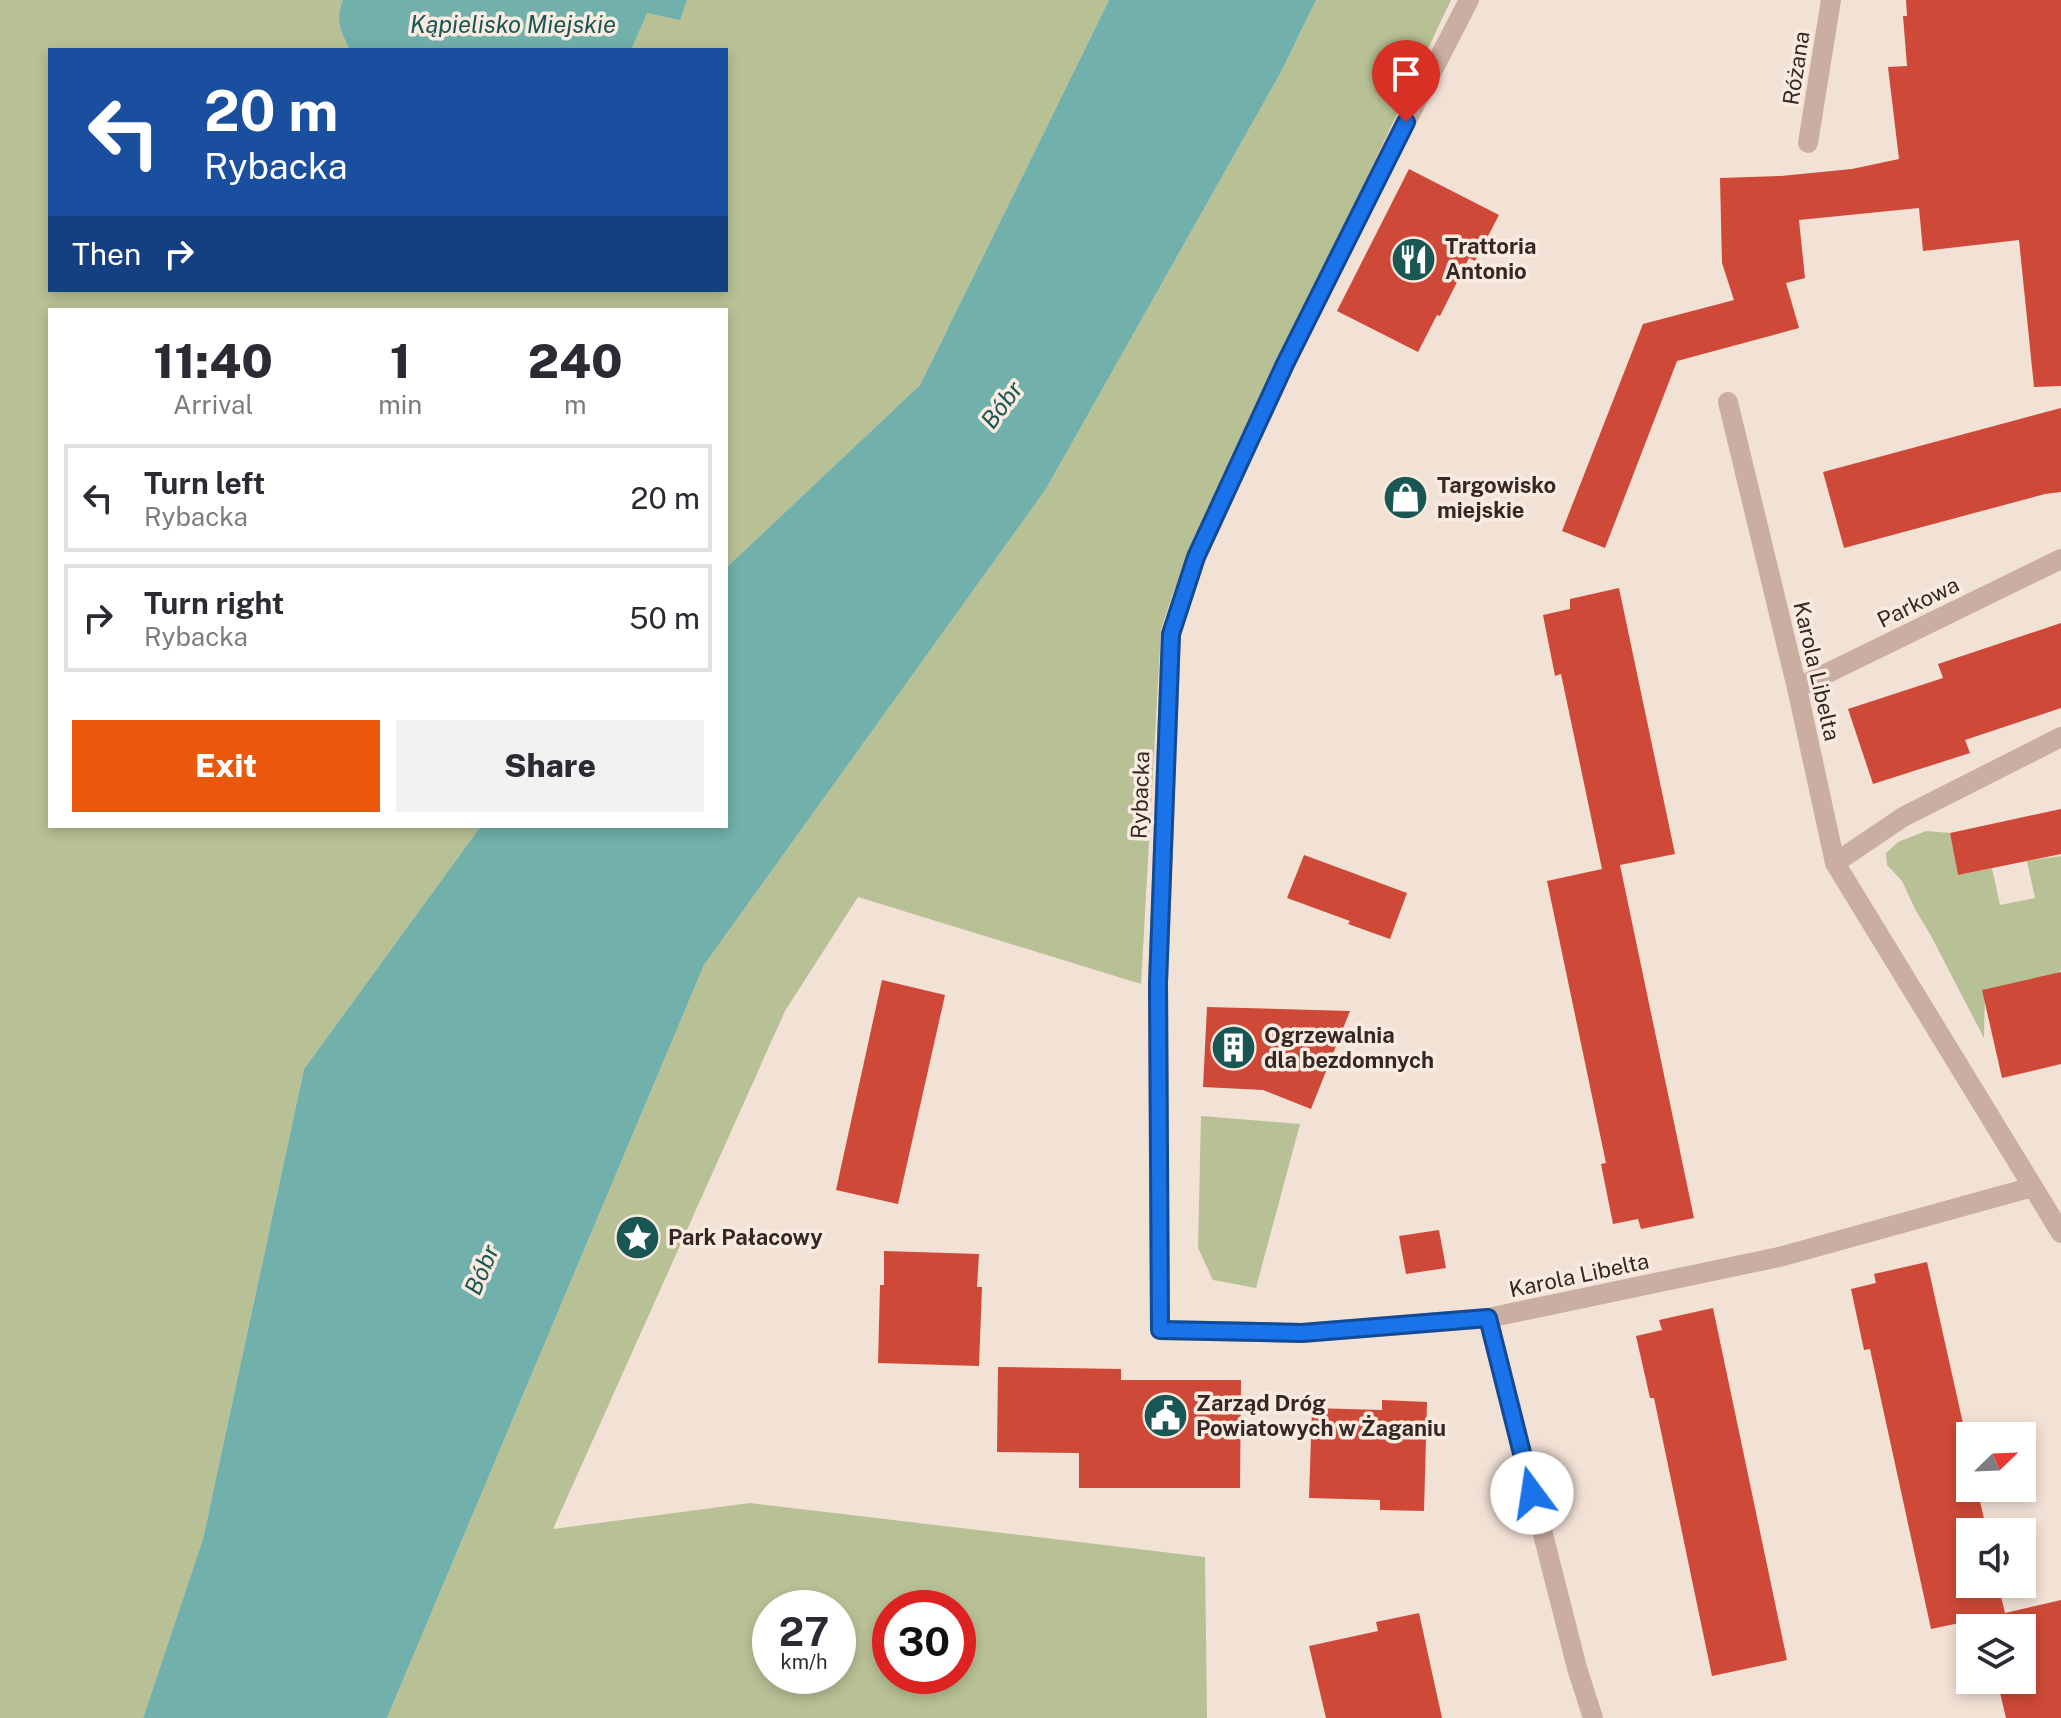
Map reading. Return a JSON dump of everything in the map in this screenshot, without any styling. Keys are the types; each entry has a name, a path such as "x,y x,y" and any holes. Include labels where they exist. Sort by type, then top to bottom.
{"street":[{"name":"Rybacka","path":"1469,0 1285,364 1196,557 1171,634 1158,983 1160,1330 1302,1333 1488,1318"},
{"name":"Różana","path":"1808,143 1831,0"},
{"name":"Karola Libelta","path":"1728,402 1797,688 1835,863 2061,1233"},
{"name":"Parkowa","path":"1797,688 2061,559"},
{"path":"1835,863 1903,817 2061,737"},
{"name":"Karola Libelta","path":"1593,1718 1577,1668 1488,1318 1779,1257 2033,1187"}],"green space":[{"path":"0,0 1109,0 920,385 728,566 728,308 48,308 48,828 480,828 304,1069 203,1539 143,1718 0,1718"},
{"path":"1316,0 1451,0 1199,532 1161,630 1141,984 858,897 785,1011 553,1529 750,1503 1205,1557 1207,1718 387,1718 704,965 1046,489 1281,72"},
{"path":"1926,831 1950,833 1958,875 1992,868 2000,905 2035,898 2027,861 2061,856 2061,969 2056,979 1985,989 1984,1038 1902,881 1887,865 1886,853 1898,842"},
{"path":"1201,1116 1300,1124 1256,1288 1213,1280 1198,1248"}],"water":[{"name":"Kąpielisko Miejskie","path":"343,0 687,0 680,20 647,13 632,48 349,48 340,26"},
{"name":"Bóbr","path":"1109,0 1316,0 1281,72 1046,489 704,965 387,1718 143,1718 203,1539 304,1069 480,828 728,828 728,566 920,385"}],"building":[{"path":"1906,0 2061,0 2061,386 2034,387 2019,240 1923,251 1919,208 1799,220 1805,278 1786,283 1799,328 1677,361 1605,548 1562,531 1643,324 1734,300 1722,263 1720,178 1852,169 1899,159 1888,67 1907,66 1903,16 1907,16"},
{"name":"Trattoria Antonio","path":"1409,169 1499,215 1475,261 1469,258 1418,352 1337,311"},
{"path":"2061,408 2061,492 1844,548 1823,472"},
{"path":"1619,588 1675,854 1620,865 1694,1218 1641,1229 1638,1219 1613,1224 1601,1164 1606,1163 1547,881 1602,869 1561,674 1555,676 1543,615 1570,609 1570,599"},
{"path":"2061,623 2061,708 1965,740 1970,753 1873,784 1848,709 1943,678 1938,664"},
{"path":"2061,809 2061,854 1958,875 1950,833"},
{"path":"1304,855 1407,893 1390,939 1287,898"},
{"path":"2061,972 2061,1064 2002,1078 1982,990"},
{"path":"882,980 945,995 898,1204 836,1190"},
{"path":"1207,1007 1350,1011 1311,1109 1263,1090 1203,1087"},
{"path":"1439,1230 1446,1268 1406,1274 1399,1236"},
{"path":"884,1251 979,1254 977,1287 982,1287 979,1366 878,1363"},
{"path":"1927,1262 1963,1422 1956,1422 1956,1502 1980,1502 1984,1518 1956,1518 1956,1598 2001,1598 2005,1613 2061,1600 2061,1718 2006,1718 2000,1694 2036,1694 2036,1614 1956,1614 1956,1624 1931,1629 1870,1349 1864,1350 1851,1289 1876,1283 1874,1274"},
{"path":"1713,1308 1787,1660 1712,1676 1654,1398 1650,1398 1636,1336 1662,1330 1659,1320"},
{"name":"Zarząd Dróg Powiatowych w Żaganiu","path":"998,1367 1121,1369 1121,1380 1241,1380 1240,1488 1079,1488 1079,1453 997,1452"},
{"path":"1382,1400 1427,1402 1424,1511 1380,1510 1380,1500 1309,1498 1312,1408 1382,1410"},
{"path":"1419,1613 1442,1718 1326,1718 1309,1646 1378,1631 1376,1622"}],"place":[{"name":"Trattoria Antonio","path":"1414,259"},
{"name":"Targowisko miejskie","path":"1406,498"},
{"name":"Ogrzewalnia dla bezdomnych","path":"1233,1048"},
{"name":"Park Pałacowy","path":"637,1237"},
{"name":"Zarząd Dróg Powiatowych w Żaganiu","path":"1165,1416"}],"route":[{"path":"1406,122 1285,364 1196,557 1171,634 1158,983 1160,1330 1302,1333 1488,1318 1532,1493"}]}
